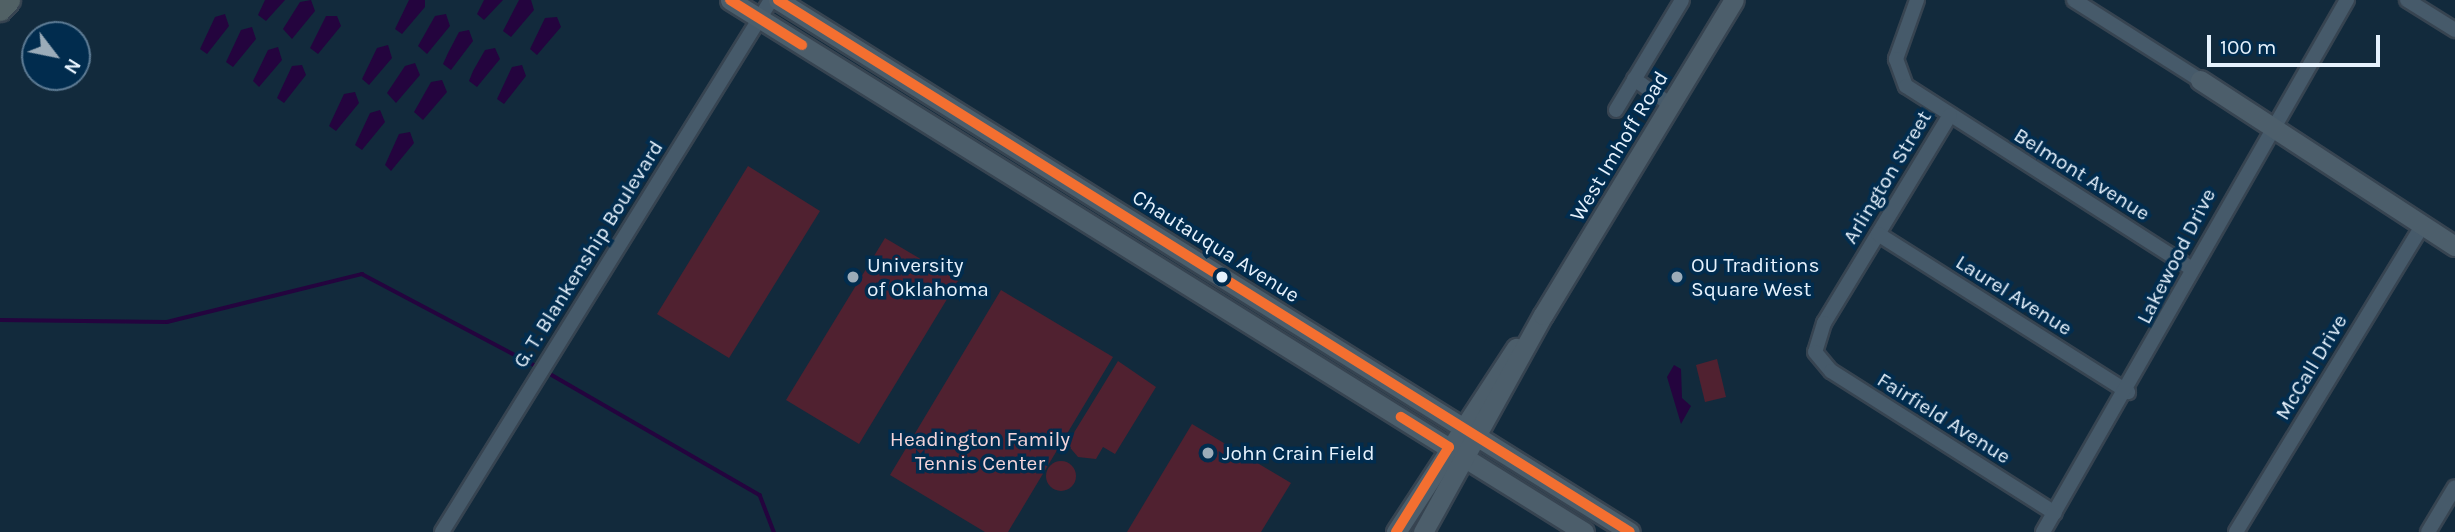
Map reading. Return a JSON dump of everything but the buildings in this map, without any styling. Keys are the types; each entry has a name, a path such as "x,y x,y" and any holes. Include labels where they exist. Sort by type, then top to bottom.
{"highway":[{"path":"0,9 8,0"}],"main road":[{"path":"730,0 1584,532"},
{"name":"Chautauqua Avenue","path":"778,0 1630,532"},
{"name":"West Imhoff Road","path":"1471,433 1734,0"},
{"path":"2200,80 2455,246"},
{"path":"1395,532 1449,447 1471,433"},
{"path":"1423,532 1466,458 1471,433"}],"street":[{"name":"G. T. Blankenship Boulevard","path":"442,532 771,0"},
{"path":"1616,110 1682,0"},
{"name":"Arlington Street","path":"1815,352 1824,323 1950,115 1906,86 1896,71 1917,0"},
{"path":"2074,0 2200,80"},
{"name":"Lakewood Drive","path":"2043,532 2128,392 2271,125 2347,0"},
{"path":"2407,0 2455,30"},
{"path":"1634,79 1671,105"},
{"name":"Belmont Avenue","path":"1950,115 2192,269"},
{"name":"McCall Drive","path":"2236,532 2423,225"},
{"name":"Laurel Avenue","path":"1878,234 2128,392"},
{"name":"Fairfield Avenue","path":"1815,352 1830,371 2055,513"},
{"path":"2428,532 2455,487"}],"green space":[{"path":"748,166 820,211 729,358 657,314"},
{"path":"885,238 958,281 859,444 786,400"},
{"name":"Headington Family Tennis Center","path":"1001,290 1113,357 1008,532 985,532 890,475"},
{"path":"1717,359 1726,397 1705,402 1696,365"},
{"path":"1118,361 1156,387 1115,454 1103,447 1096,459 1078,457 1067,444"},
{"name":"John Crain Field","path":"1192,424 1291,483 1261,532 1127,532"},
{"path":"1061,461 1067,462 1075,470 1075,482 1067,490 1061,491 1055,490 1047,482 1046,476 1047,470 1055,462"}],"shaded area":[{"path":"265,0 285,0 266,21 258,15"},
{"path":"311,0 315,11 292,39 283,29 300,2"},
{"path":"409,0 425,0 425,7 402,34 395,29"},
{"path":"484,0 503,0 484,20 477,14"},
{"path":"519,0 531,0 534,10 511,37 503,31"},
{"path":"225,14 229,26 207,54 200,49 215,17"},
{"path":"446,14 450,26 427,54 418,46 435,16"},
{"path":"326,16 337,16 341,26 318,54 310,48"},
{"path":"557,17 561,27 537,55 530,49 545,18"},
{"path":"252,27 256,39 233,67 226,62 241,30"},
{"path":"469,30 473,41 451,70 443,64 459,32"},
{"path":"388,45 392,58 369,85 362,79 377,48"},
{"path":"278,47 282,60 259,87 253,81 268,50"},
{"path":"495,48 500,59 477,87 469,81 473,71 485,50"},
{"path":"415,63 420,75 396,103 387,93 405,66"},
{"path":"302,65 306,75 284,103 277,98 292,66"},
{"path":"522,65 526,76 504,104 497,99 512,67"},
{"path":"442,80 447,92 423,120 414,112 431,82"},
{"path":"355,92 359,103 336,131 329,126 344,94"},
{"path":"380,110 385,122 362,150 355,145 370,113"},
{"path":"410,132 414,143 391,171 385,165 399,134"},
{"path":"1674,365 1681,369 1682,398 1691,406 1681,424 1667,377"}],"waterway":[{"path":"0,320 167,322 362,274 538,367"},
{"path":"545,371 760,495 774,532"}],"transit line":[{"path":"730,0 802,45"},
{"path":"778,0 1630,532"},
{"path":"1396,532 1449,447 1401,417"}],"place":[{"name":"University of Oklahoma","path":"853,277"},
{"name":"OU Traditions Square West","path":"1677,277"},
{"name":"John Crain Field","path":"1208,453"}]}
